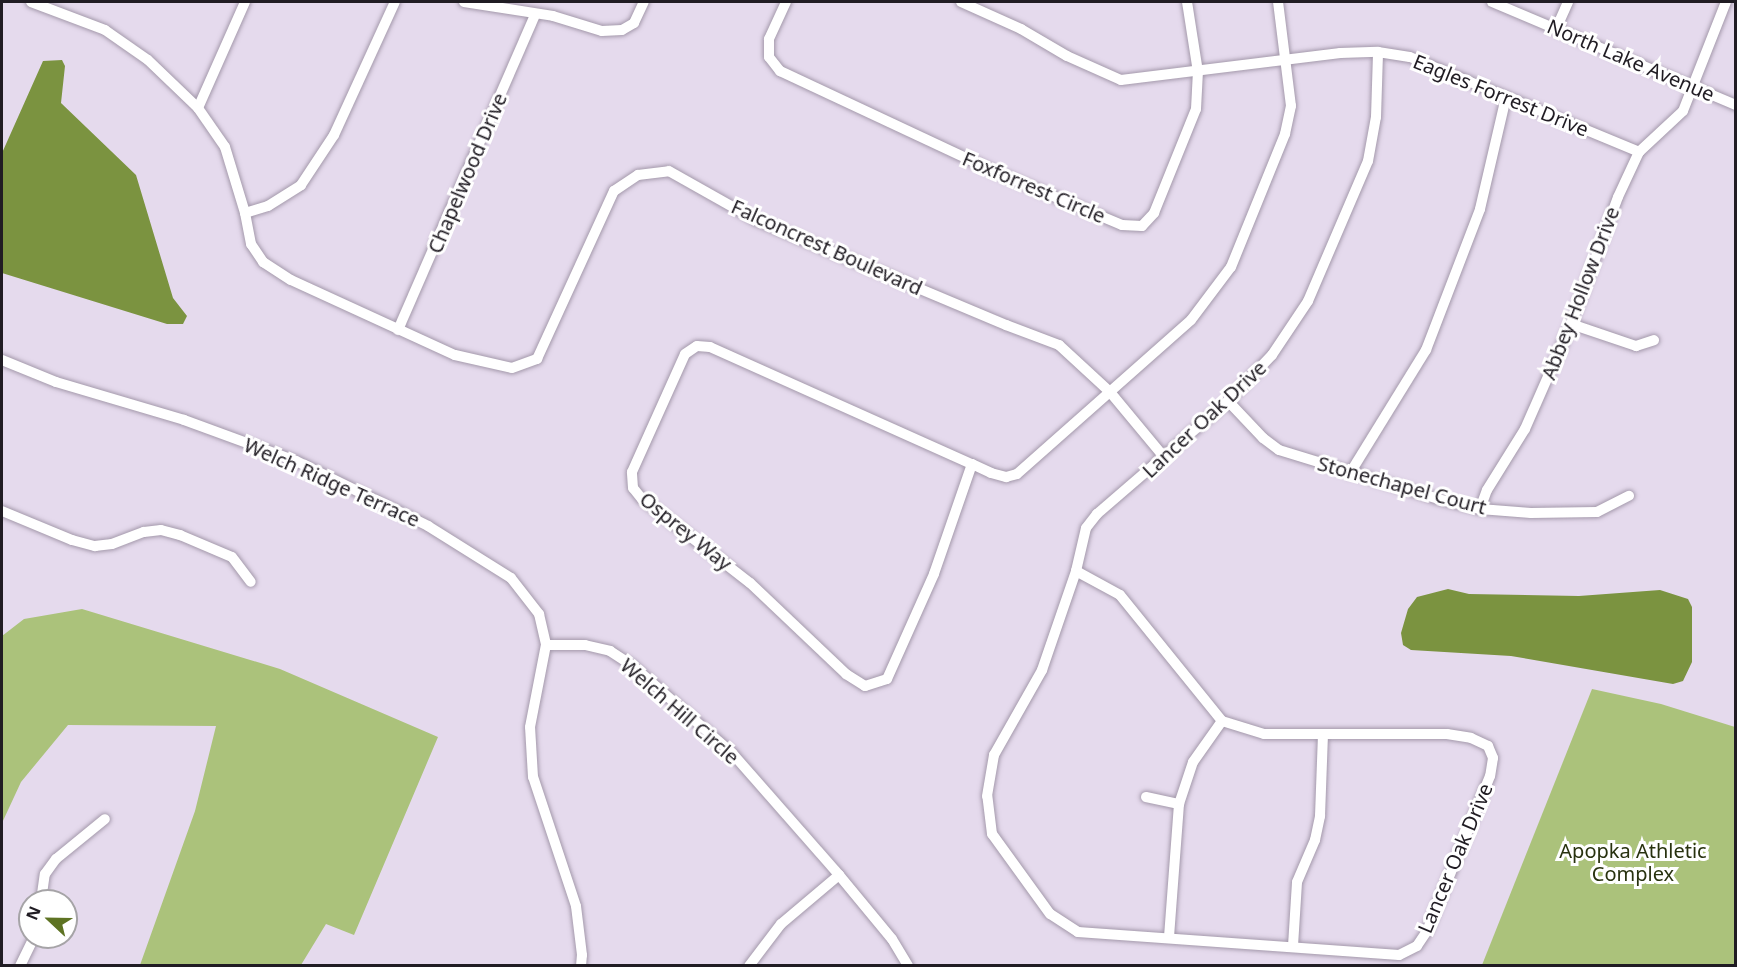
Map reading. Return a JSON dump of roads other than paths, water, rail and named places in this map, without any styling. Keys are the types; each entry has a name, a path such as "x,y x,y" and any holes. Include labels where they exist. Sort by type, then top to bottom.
{"street":[{"name":"Falconcrest Boulevard","path":"31,2 105,30 148,60 198,108 225,147 245,213 251,244 263,262 291,280 455,356 512,368 537,359 614,191 638,175 669,171 756,220 1059,345 1110,392 1164,457"},
{"path":"198,108 245,2"},
{"path":"245,213 268,206 301,185 334,135 395,2"},
{"path":"464,2 553,16 602,31 622,30 634,23 644,2"},
{"name":"Foxforrest Circle","path":"786,2 770,39 769,57 780,71 996,172 1122,225 1142,226 1154,213 1196,110 1198,72 1187,2"},
{"name":"Eagles Forrest Drive","path":"961,2 1121,80 1340,53 1378,52 1410,57 1639,152"},
{"name":"Osprey Way","path":"972,464 934,574 886,679 865,686 846,674 750,583 642,499 633,488 632,472 685,354 697,346 710,347 972,464 1006,477 1017,474 1191,320 1231,267 1285,134 1291,106 1278,2"},
{"name":"North Lake Avenue","path":"1492,2 1736,105"},
{"path":"1556,29 1568,2"},
{"name":"Abbey Hollow Drive","path":"1480,509 1487,490 1525,429 1571,324 1618,197 1639,152 1683,111 1726,2"},
{"name":"Chapelwood Drive","path":"398,330 536,15"},
{"name":"Lancer Oak Drive","path":"1222,721 1264,734 1323,736 1446,734 1471,738 1488,746 1493,758 1490,776 1427,931 1417,946 1399,955 1078,932 1050,914 992,834 987,796 994,755 1042,670 1076,571 1086,528 1097,514 1228,401 1272,355 1308,302 1368,161 1376,117 1378,52"},
{"path":"1350,473 1426,350 1480,209 1506,97"},
{"path":"1571,324 1636,345 1654,340"},
{"name":"Welch Ridge Terrace","path":"2,360 56,382 184,420 296,461 428,526 511,578 539,614 546,645"},
{"name":"Stonechapel Court","path":"1228,401 1263,438 1279,450 1350,473 1480,509 1531,513 1597,512 1629,496"},
{"path":"2,511 72,540 95,546 112,544 152,531 180,535 232,557 251,582"},
{"path":"1076,571 1120,595 1222,721 1193,762 1179,804 1169,937"},
{"path":"546,645 530,727 533,777 576,906 582,955 580,966"},
{"name":"Welch Hill Circle","path":"546,645 585,645 610,651 633,666 732,753 892,939 908,966"},
{"path":"1293,946 1297,882 1315,840 1320,816 1323,736"},
{"path":"1146,796 1179,804"},
{"path":"42,889 45,874 56,859 105,819"},
{"path":"749,966 781,924 839,875"},
{"path":"20,966 28,949"}],"park label":[{"name":"Apopka Athletic Complex","path":"1633,862"}]}
